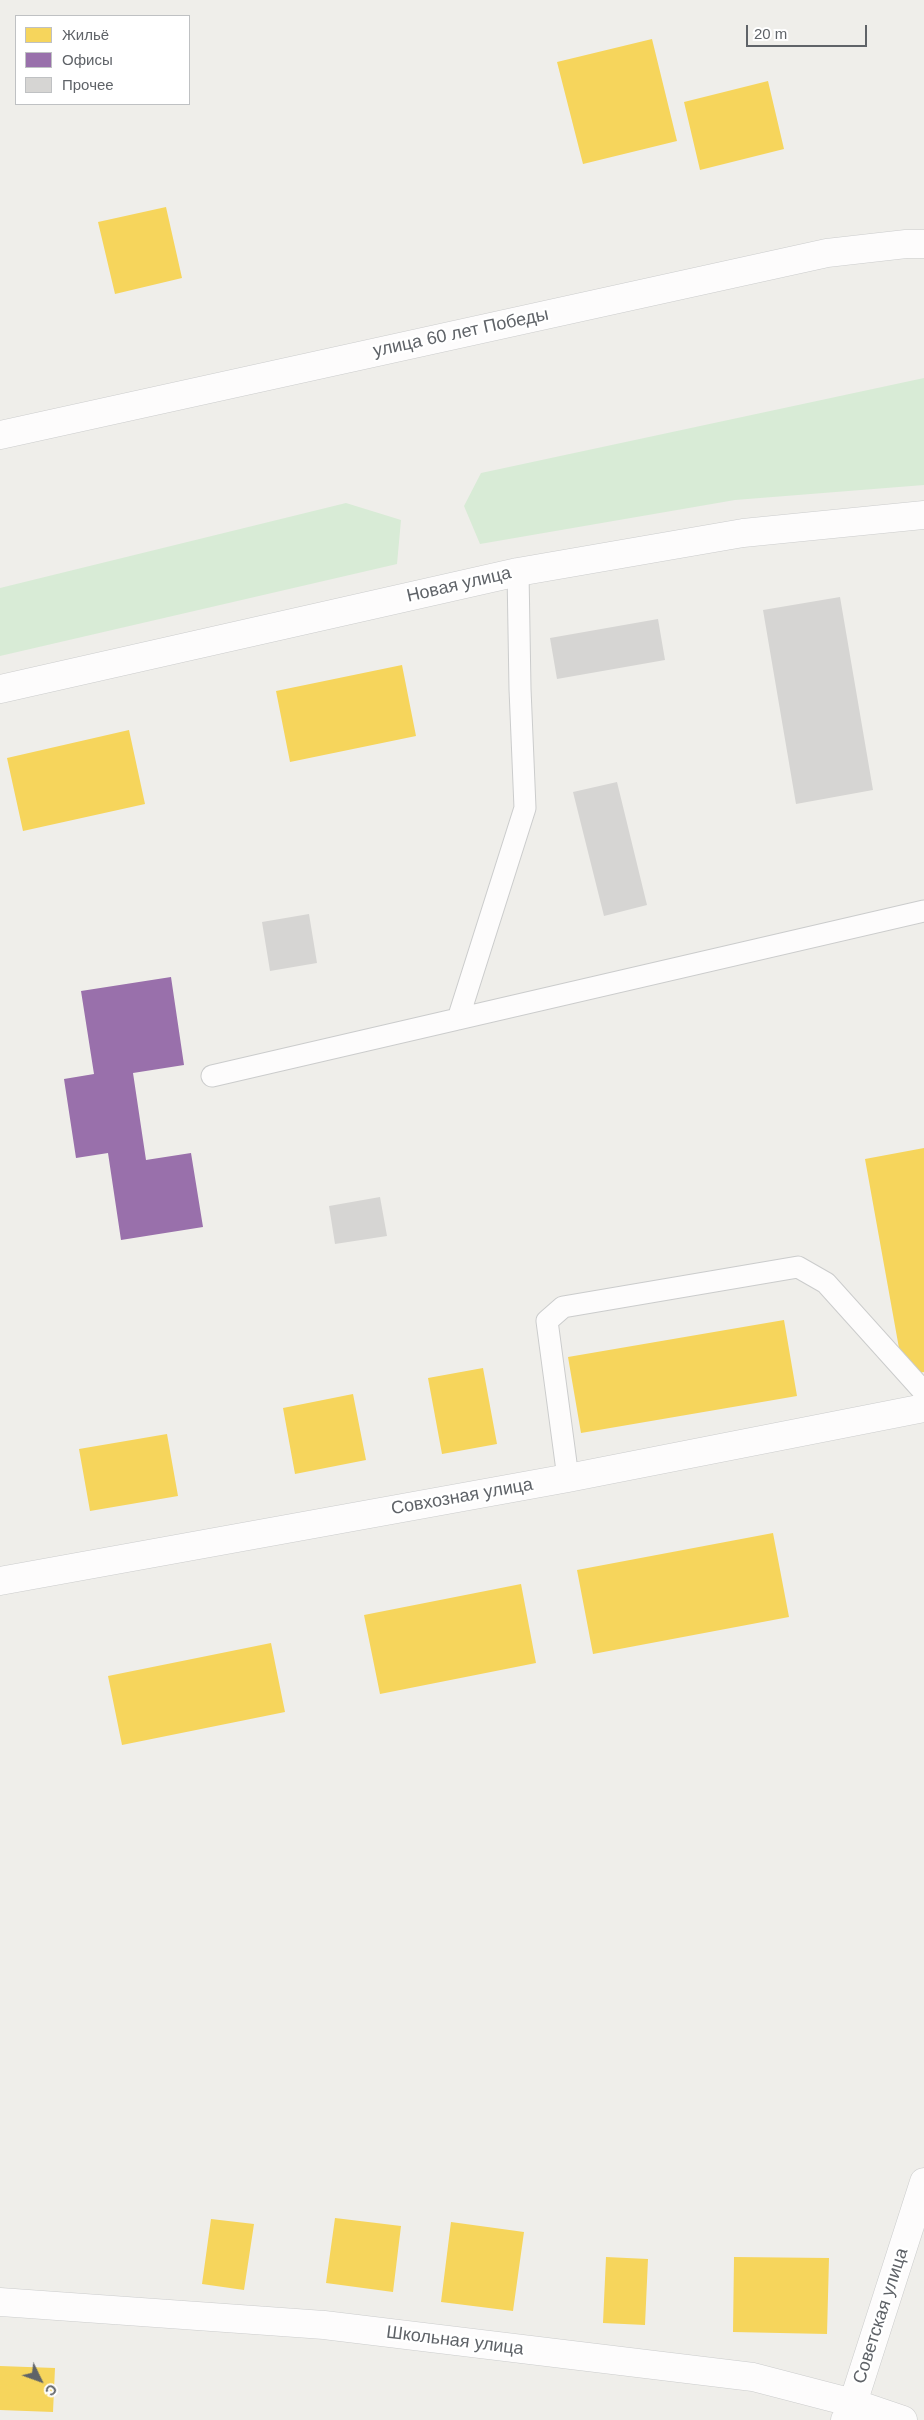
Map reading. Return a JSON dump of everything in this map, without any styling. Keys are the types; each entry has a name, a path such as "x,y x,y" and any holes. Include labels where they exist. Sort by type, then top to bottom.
{"street":[{"name":"улица 60 лет Победы","path":"0,435 827,253 906,244 924,244"},
{"name":"Новая улица","path":"0,689 518,572 743,533 924,514"},
{"name":"Совхозная улица","path":"0,1581 568,1478 924,1408"},
{"name":"Советская улица","path":"849,2412 924,2182"},
{"name":"Школьная улица","path":"0,2302 324,2325 752,2377 849,2412 903,2420"}],"lane":[{"path":"458,1019 526,808 520,689 518,572"},
{"path":"212,1076 924,911"},
{"path":"568,1478 547,1321 563,1307 798,1267 826,1284 924,1392"}],"green space":[{"path":"924,378 924,485 735,500 480,544 464,506 481,473"},
{"path":"346,503 401,520 397,564 0,656 0,588"}],"building: Жильё":[{"path":"652,39 677,141 583,164 557,62"},
{"path":"768,81 784,149 700,170 684,102"},
{"path":"166,207 182,278 115,294 98,222"},
{"path":"402,665 416,736 290,762 276,691"},
{"path":"129,730 145,804 23,831 7,758"},
{"path":"924,1148 924,1372 904,1376 865,1159"},
{"path":"784,1320 797,1396 581,1433 568,1357"},
{"path":"483,1368 497,1444 442,1454 428,1378"},
{"path":"353,1394 366,1460 295,1474 283,1408"},
{"path":"167,1434 178,1496 90,1511 79,1449"},
{"path":"773,1533 789,1617 593,1654 577,1570"},
{"path":"521,1584 536,1663 380,1694 364,1615"},
{"path":"271,1643 285,1712 122,1745 108,1676"},
{"path":"335,2218 401,2226 393,2292 326,2283"},
{"path":"211,2219 254,2224 244,2290 202,2284"},
{"path":"451,2222 524,2232 513,2311 441,2302"},
{"path":"606,2257 648,2259 645,2325 603,2323"},
{"path":"734,2257 829,2258 827,2334 733,2332"},
{"path":"0,2366 55,2368 53,2412 0,2410"}],"building: Офисы":[{"path":"171,977 184,1065 133,1073 146,1160 191,1153 203,1227 121,1240 108,1153 76,1158 64,1079 94,1074 81,991"}],"building: Прочее":[{"path":"840,597 873,790 796,804 763,610"},
{"path":"658,619 665,660 557,679 550,638"},
{"path":"617,782 647,905 604,916 573,792"},
{"path":"309,914 317,963 270,971 262,922"},
{"path":"380,1197 387,1236 335,1244 329,1206"}]}
